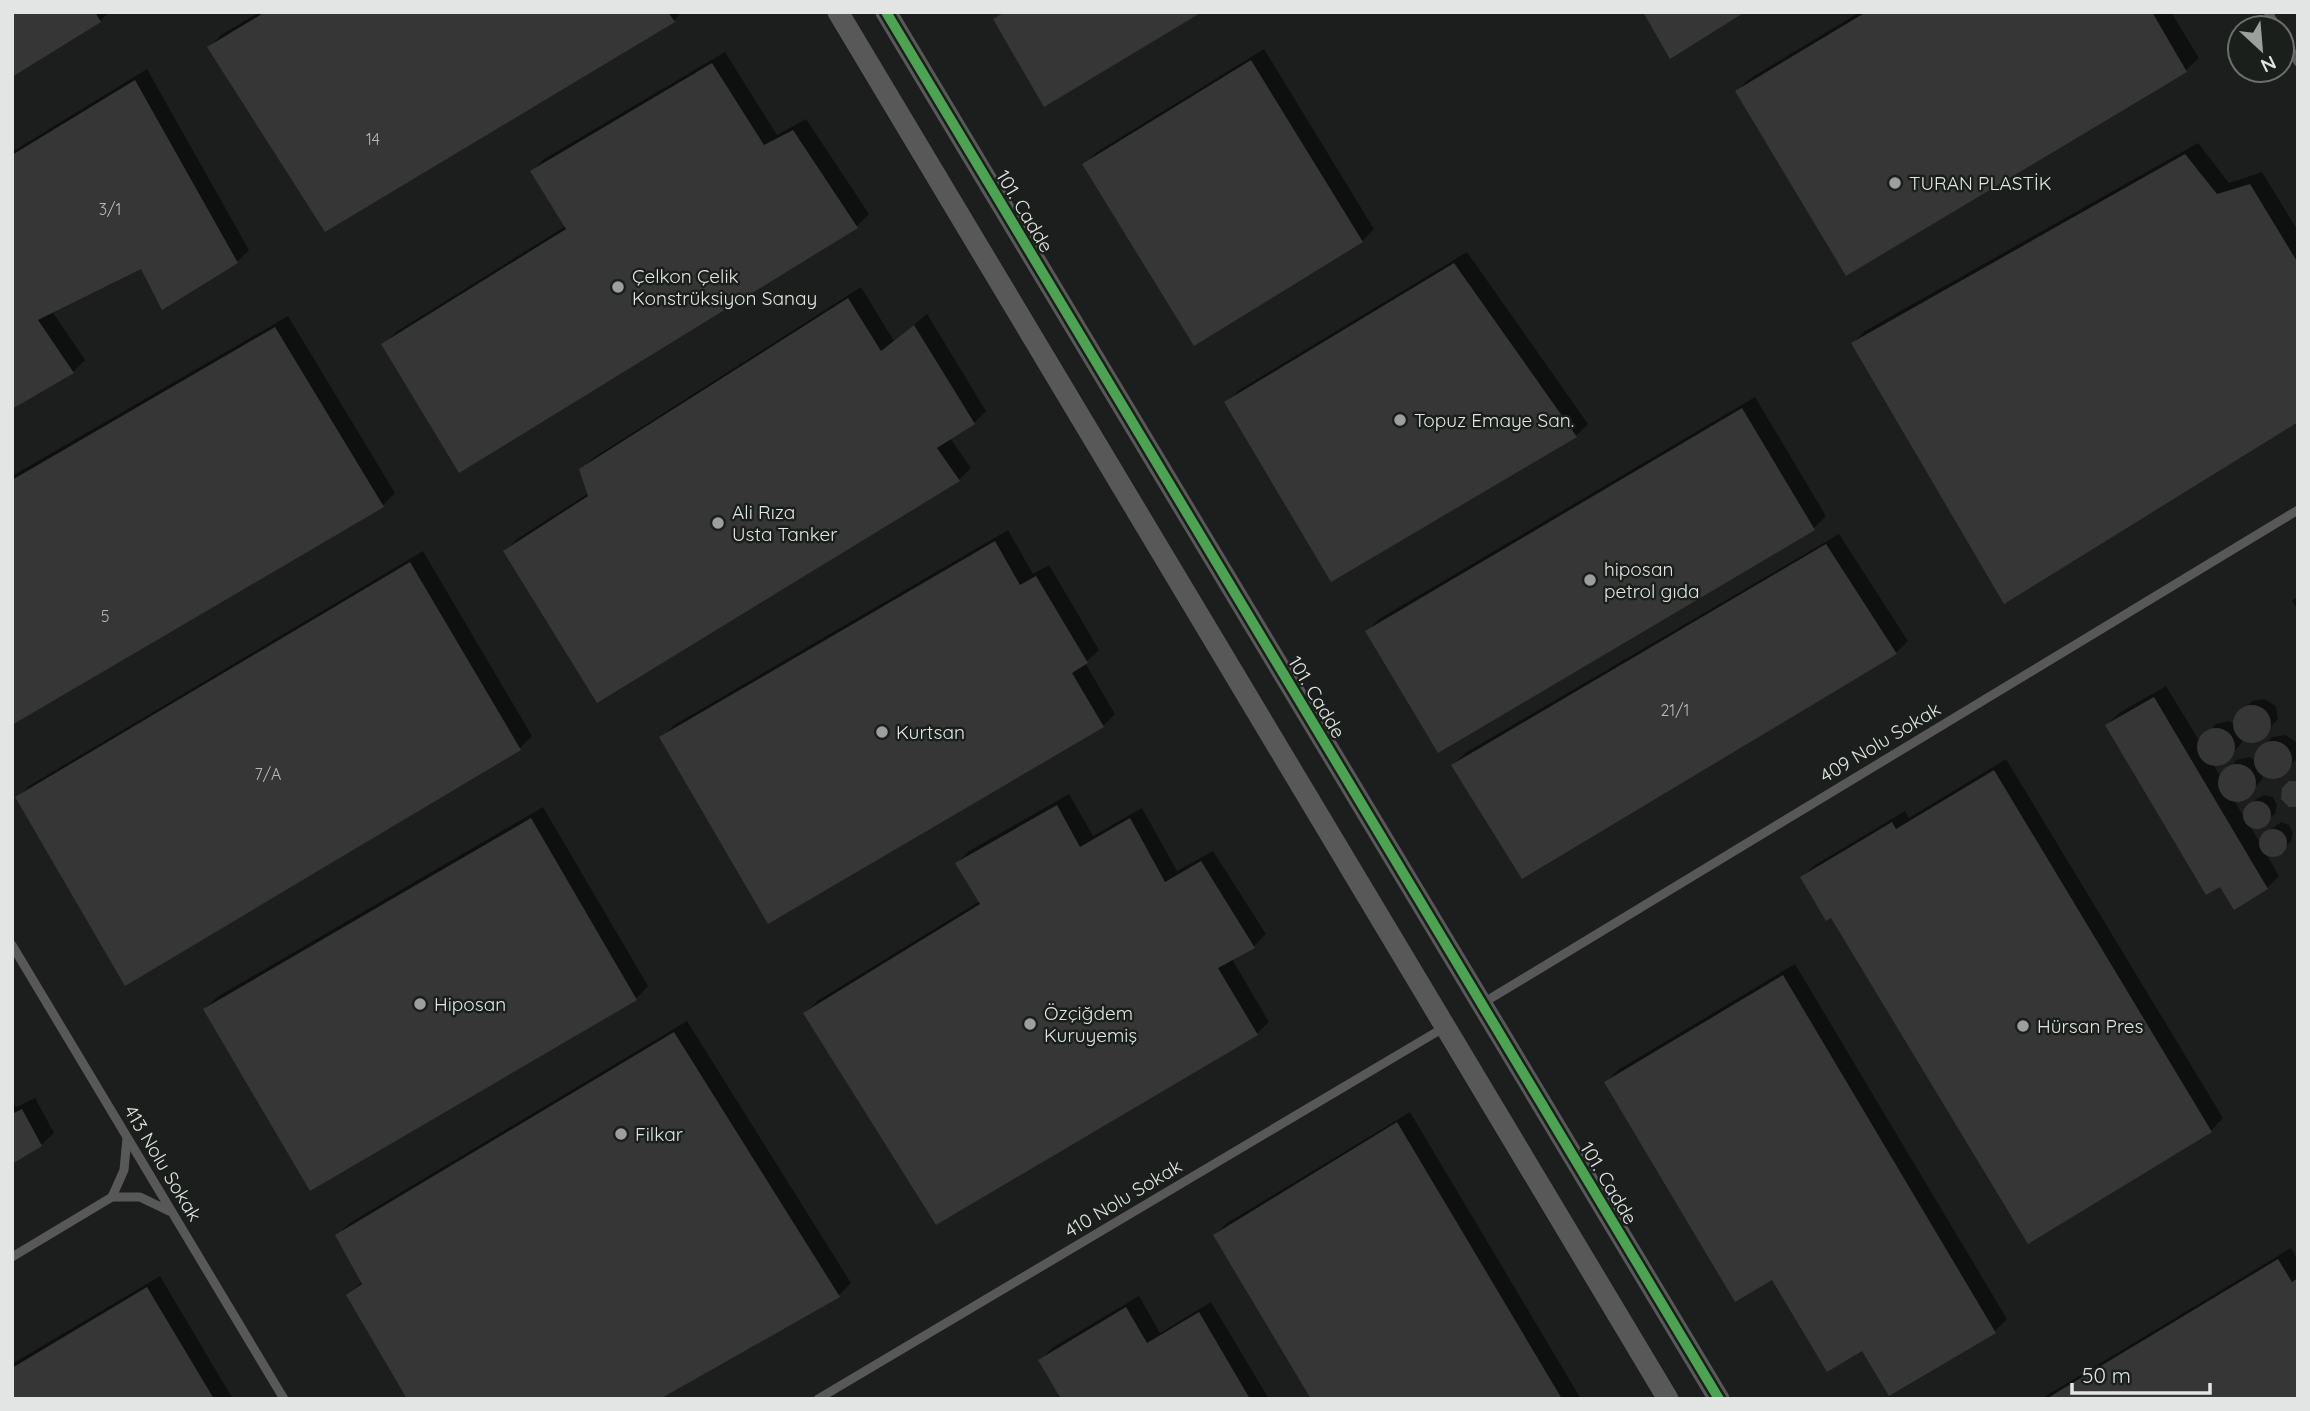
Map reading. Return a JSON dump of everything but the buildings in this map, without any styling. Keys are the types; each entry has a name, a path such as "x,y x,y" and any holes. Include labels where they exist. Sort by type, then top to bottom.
{"street":[{"path":"838,12 1668,1399"},
{"name":"101. Cadde","path":"886,12 1719,1399"}],"lane":[{"name":"409 Nolu Sokak","path":"1481,1004 2298,510"},
{"name":"413 Nolu Sokak","path":"12,945 284,1399"},
{"name":"410 Nolu Sokak","path":"818,1399 1445,1027"},
{"path":"112,1197 124,1170 127,1136"},
{"path":"12,1257 112,1197 140,1197 171,1212"}],"cycle path":[{"path":"886,12 1719,1399"}],"place":[{"name":"TURAN PLASTİK","path":"1895,183"},
{"name":"Çelkon Çelik Konstrüksiyon Sanay","path":"618,287"},
{"name":"Topuz Emaye San.","path":"1400,420"},
{"name":"Ali Rıza Usta Tanker","path":"718,523"},
{"name":"hiposan petrol gıda","path":"1590,580"},
{"name":"Kurtsan","path":"882,732"},
{"name":"Hiposan","path":"420,1004"},
{"name":"Özçiğdem Kuruyemiş","path":"1030,1024"},
{"name":"Hürsan Pres","path":"2023,1026"},
{"name":"Filkar","path":"621,1134"}]}
